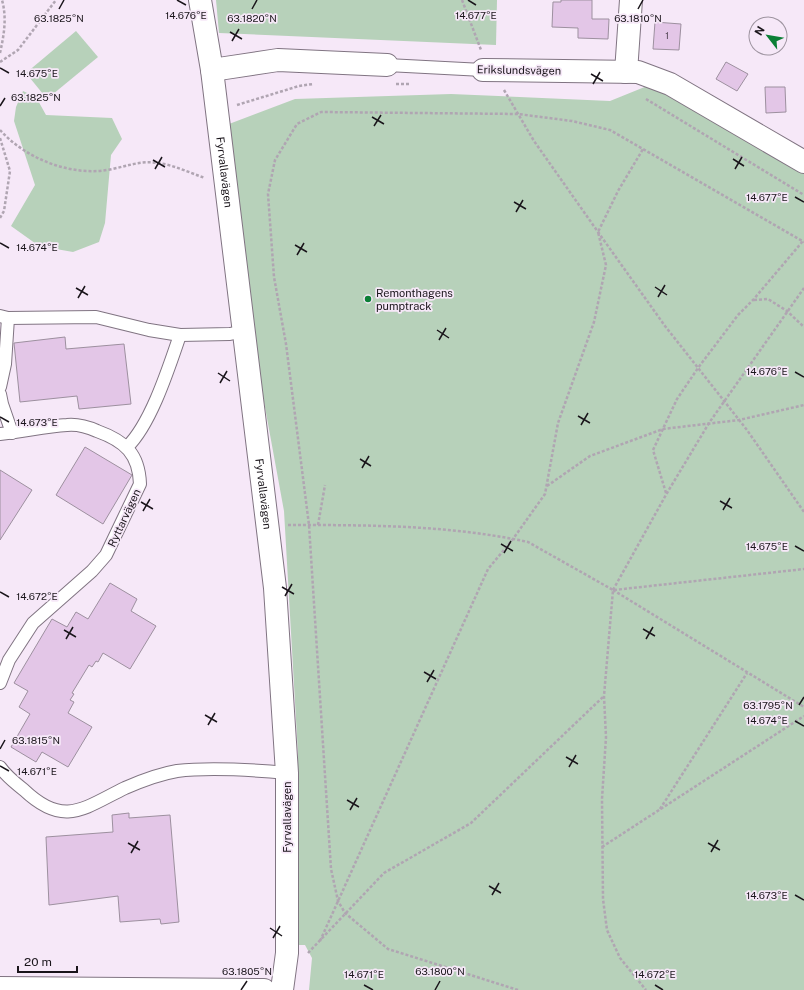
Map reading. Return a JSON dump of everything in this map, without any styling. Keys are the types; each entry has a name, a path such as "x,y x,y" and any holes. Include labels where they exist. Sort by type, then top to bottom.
{"street":[{"name":"Fyrvallavägen","path":"200,0 212,70 275,588 287,773 295,956 282,990"},
{"path":"626,72 632,0"},
{"name":"Erikslundsvägen","path":"212,70 278,60 389,74"},
{"name":"Erikslundsvägen","path":"483,70 638,72 670,84 804,162"},
{"path":"0,988 264,990"}],"lane":[{"name":"Erikslundsvägen","path":"389,74 483,70"},
{"path":"0,387 6,357 4,317 96,317 149,330 180,335 230,334 244,332"},
{"path":"127,447 136,439 160,390 180,335"},
{"path":"0,394 6,434"},
{"name":"Ryttarvägen","path":"0,683 9,660 33,623 92,571 106,554 130,508 140,484 140,472 127,447 112,436 84,426 68,424 6,434"},
{"path":"0,767 34,800 50,809 68,812 89,808 126,788 156,776 178,771 226,770 287,773"}],"path":[{"path":"0,53 5,30 5,10 2,0"},
{"path":"0,62 18,50 55,0"},
{"path":"389,74 415,84"},
{"path":"216,110 299,86 321,83"},
{"path":"641,96 804,195"},
{"path":"518,990 388,949 346,913 338,901 331,869 310,525 286,344 274,277 268,194 275,160 297,124 321,112 518,114 572,121 610,130 803,241 753,300 738,315 698,368 677,399 653,450 667,493"},
{"path":"518,114 534,141 665,326 739,420 804,512"},
{"path":"0,130 11,143 29,155 78,170 106,170 140,162 158,163 210,178"},
{"path":"0,138 10,171 4,211 0,218"},
{"path":"320,941 488,569 514,538 545,494 558,423 594,322 602,286 606,265 598,232 618,191 642,149"},
{"path":"646,990 620,958 607,930 603,899 602,847 606,737 604,696 613,590 667,493 709,423 804,288"},
{"path":"753,300 768,299 787,311 804,327"},
{"path":"547,487 590,456 663,429 739,420 804,406"},
{"path":"318,525 325,485"},
{"path":"268,526 382,526 460,531 514,538 528,542 613,590 804,707"},
{"path":"613,590 804,570"},
{"path":"659,811 747,673"},
{"path":"295,956 320,941 384,873 471,823 604,696"},
{"path":"602,847 804,716"}],"green space":[{"path":"216,0 497,0 496,45 219,33"},
{"path":"76,31 98,57 47,99 26,73"},
{"path":"657,82 804,173 804,990 309,990 312,958 305,945 296,945 298,754 284,511 251,331 229,124 295,99 451,94 610,101"},
{"path":"23,91 36,97 46,115 112,118 122,139 111,155 105,223 99,242 73,252 39,246 11,226 35,185 14,121 16,107"}],"building":[{"path":"561,0 592,0 592,19 609,19 608,39 578,38 578,28 552,27 553,2 561,2"},
{"path":"655,22 681,24 679,50 653,49"},
{"path":"726,62 748,74 737,91 716,79"},
{"path":"765,87 785,87 786,112 766,113"},
{"path":"65,337 66,349 124,344 131,404 79,409 77,396 20,402 14,343"},
{"path":"85,447 132,475 103,524 56,495"},
{"path":"0,470 32,490 0,540"},
{"path":"110,583 137,599 131,611 156,626 130,669 103,653 98,662 96,661 92,667 89,665 72,693 74,694 70,700 74,702 68,713 92,727 68,767 42,752 36,762 11,747 30,714 19,707 28,691 14,683 52,619 67,627 76,612 88,619"},
{"path":"129,813 129,818 170,815 179,922 161,924 160,919 120,922 118,896 49,905 46,837 113,832 112,815"}],"place":[{"name":"Remonthagens pumptrack","path":"368,299"}]}
